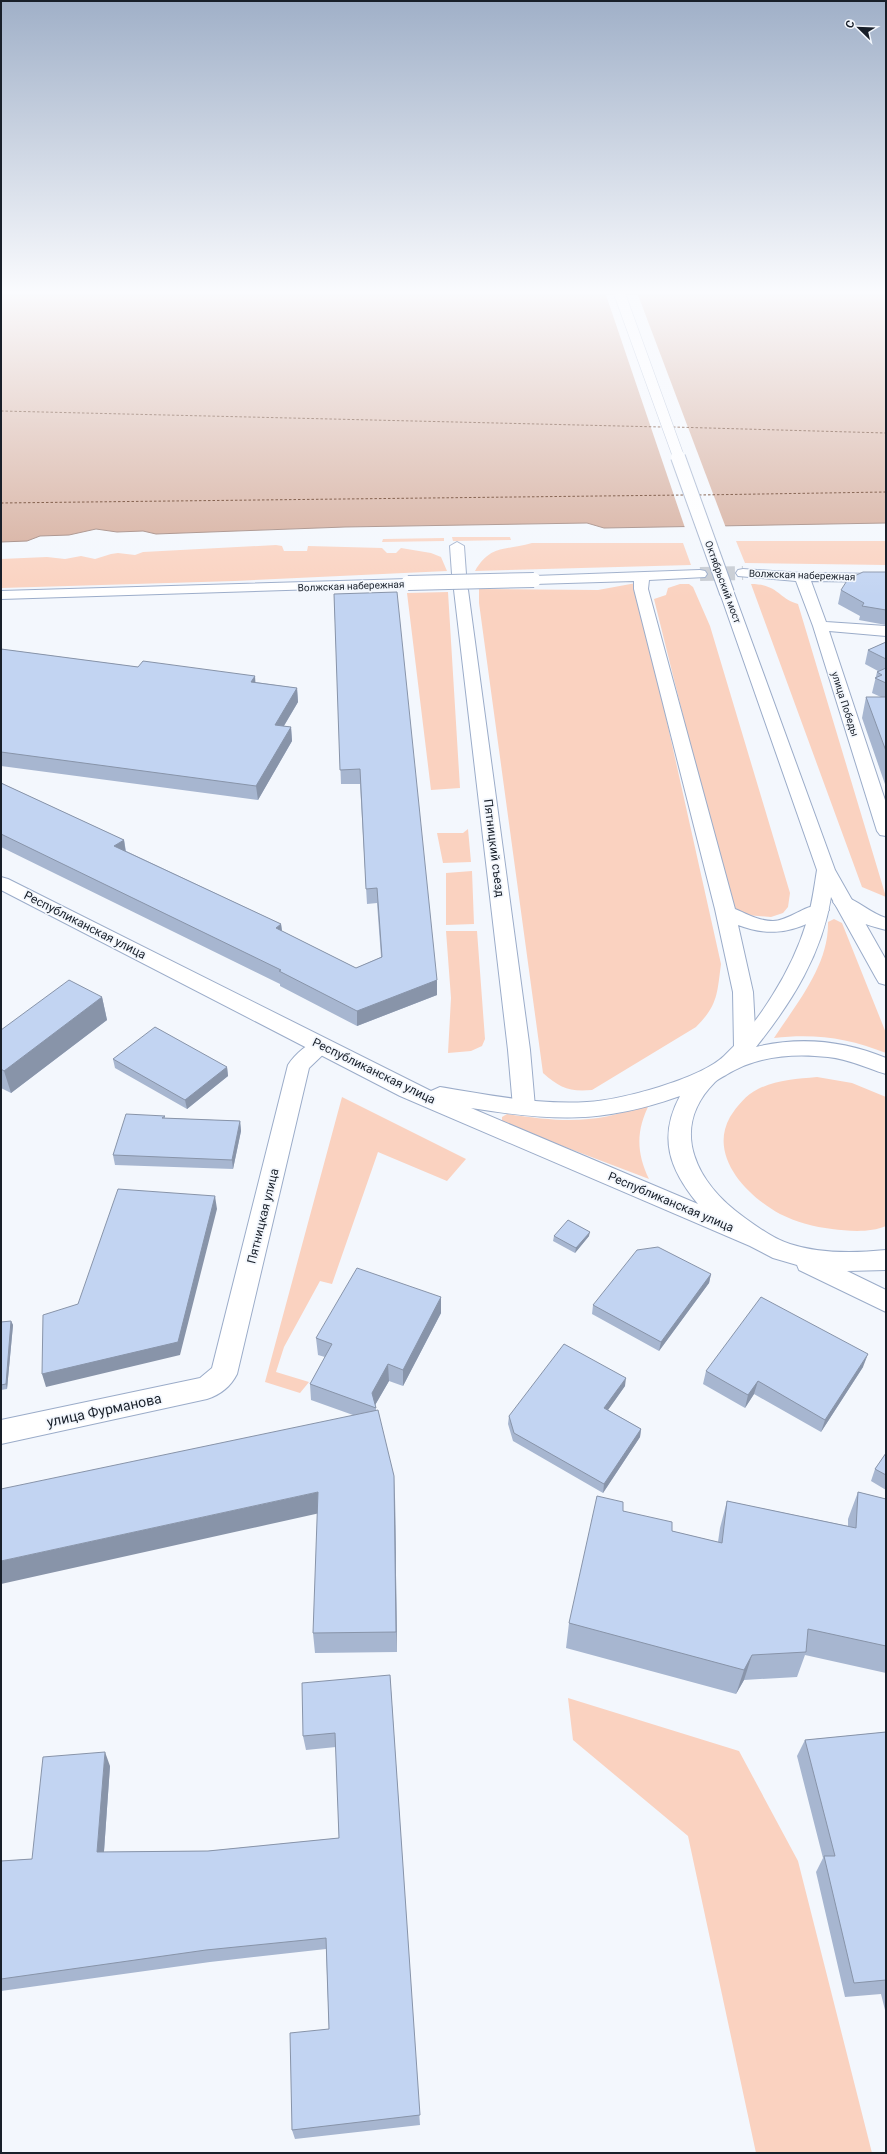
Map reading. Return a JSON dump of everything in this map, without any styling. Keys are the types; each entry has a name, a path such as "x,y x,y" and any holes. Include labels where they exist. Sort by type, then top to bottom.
{"street":[{"name":"Октябрьский мост","path":"656,396 826,870 886,978"},
{"name":"Пятницкий съезд","path":"457,546 460,582 517,1034 524,1107"},
{"name":"Волжская набережная","path":"743,573 778,574 802,577 886,578"},
{"name":"Волжская набережная","path":"7,594 534,580 700,574"},
{"path":"642,575 642,590 726,912 743,992 744,1047"},
{"name":"улица Победы","path":"802,577 820,626 886,831"},
{"path":"820,626 886,631"},
{"path":"730,1063 775,1006 807,950 820,910 826,870"},
{"name":"Республиканская улица","path":"1,883 408,1090 757,1239"},
{"path":"843,902 856,913 871,921 886,924"},
{"path":"726,912 744,921 770,928 793,925 820,910"},
{"name":"Пятницкая улица","path":"207,1388 224,1374 299,1065 321,1046"},
{"path":"408,1090 524,1107 582,1111 610,1108 654,1096 710,1075 730,1063 755,1054 777,1050 815,1049 846,1053 886,1066"},
{"path":"710,1075 693,1093 682,1116 680,1142 686,1168 702,1194 726,1219 757,1239 886,1302"},
{"path":"785,1252 821,1260 856,1263 886,1260"},
{"name":"улица Фурманова","path":"1,1432 207,1388"}],"shaded area":[{"path":"1,396 886,396 886,523 604,528 587,523 345,527 156,534 143,531 117,532 96,529 69,535 40,536 27,541 1,542"},
{"path":"452,537 510,537 511,540 453,541"},
{"path":"444,538 444,541 382,542 383,539"},
{"path":"736,541 886,541 886,565 745,563"},
{"path":"532,543 683,543 691,565 475,571 481,562 493,552"},
{"path":"276,545 282,546 284,551 307,551 308,546 382,548 387,553 396,553 401,548 431,553 441,557 447,571 235,581 1,588 1,559 47,557 65,559 81,556 95,559 118,553 135,555 143,552"},
{"path":"636,583 721,964 717,991 713,1005 696,1027 592,1090 577,1090 565,1088 543,1073 479,603 479,589 598,590"},
{"path":"680,584 689,584 693,587 710,626 790,893 788,907 783,913 771,917 746,915 730,905 654,599 666,595 668,588"},
{"path":"751,584 767,586 786,599 798,604 886,897 862,887"},
{"path":"448,592 460,788 431,790 407,593"},
{"path":"468,829 471,862 443,863 437,833 463,833"},
{"path":"472,871 474,924 446,925 446,873"},
{"path":"834,919 842,923 886,1033 886,1053 845,1040 831,1038 803,1036 774,1038 810,983 823,953 827,938 828,922"},
{"path":"446,931 477,931 485,1039 482,1046 471,1051 448,1053 451,998"},
{"path":"817,1077 852,1083 886,1097 886,1226 866,1231 845,1230 825,1228 799,1222 786,1217 755,1197 734,1173 727,1160 724,1146 724,1132 730,1117 746,1098 754,1091 765,1086 786,1080"},
{"path":"342,1097 466,1159 447,1181 378,1152 332,1284 320,1281 284,1347 276,1372 309,1382 300,1393 265,1382"},
{"path":"650,1103 642,1122 639,1141 642,1160 649,1179 502,1123 502,1117 507,1114 545,1119 579,1120 613,1115"},
{"path":"568,1698 739,1751 798,1861 872,2153 756,2153 688,1836 573,1740"}],"pier":[{"path":"640,396 676,396 726,528 685,528"}],"building":[{"path":"863,572 886,572 886,610 862,606 864,603 841,590 848,579"},
{"path":"397,592 437,980 357,1011 279,971 281,970 1,834 1,783 124,840 114,846 281,924 276,928 356,968 382,957 377,888 366,889 360,769 340,770 334,594"},
{"path":"886,642 886,659 868,650"},
{"path":"1,649 138,667 143,661 255,676 251,682 297,688 275,725 291,727 256,786 1,752"},
{"path":"886,668 886,683 875,678 882,675 877,672"},
{"path":"866,697 886,697 886,751"},
{"path":"69,980 102,997 4,1071 1,1069 1,1030"},
{"path":"155,1027 227,1067 185,1100 113,1059"},
{"path":"126,1114 165,1116 162,1118 240,1121 232,1160 113,1155"},
{"path":"118,1189 215,1196 178,1342 42,1374 43,1315 78,1304"},
{"path":"568,1220 590,1232 576,1248 554,1236"},
{"path":"658,1247 711,1274 661,1342 593,1305 637,1250"},
{"path":"357,1268 441,1297 403,1370 388,1364 372,1393 376,1408 310,1384 332,1344 316,1338"},
{"path":"761,1297 868,1354 825,1420 758,1381 748,1395 706,1371"},
{"path":"11,1321 6,1384 1,1385 1,1322"},
{"path":"564,1344 626,1378 604,1408 641,1429 604,1484 514,1433 509,1416"},
{"path":"378,1410 394,1476 396,1632 313,1633 318,1492 1,1561 1,1489"},
{"path":"886,1453 886,1475 875,1469"},
{"path":"858,1492 886,1499 886,1646 808,1629 806,1652 752,1655 744,1670 569,1623 597,1496 623,1502 623,1511 672,1522 672,1531 722,1543 727,1501 856,1528"},
{"path":"390,1675 420,2115 292,2130 290,2033 329,2029 326,1938 206,1950 1,1979 1,1861 32,1859 43,1757 105,1752 97,1852 208,1851 339,1838 335,1733 303,1736 302,1683"},
{"path":"886,1732 886,1980 854,1983 824,1856 835,1856 805,1740"}],"ferry route":[{"path":"1,411 661,427"},
{"path":"673,427 886,433"},
{"path":"699,495 886,492"},
{"path":"1,503 685,495"}],"tunnel":[{"path":"700,574 743,573"}]}
